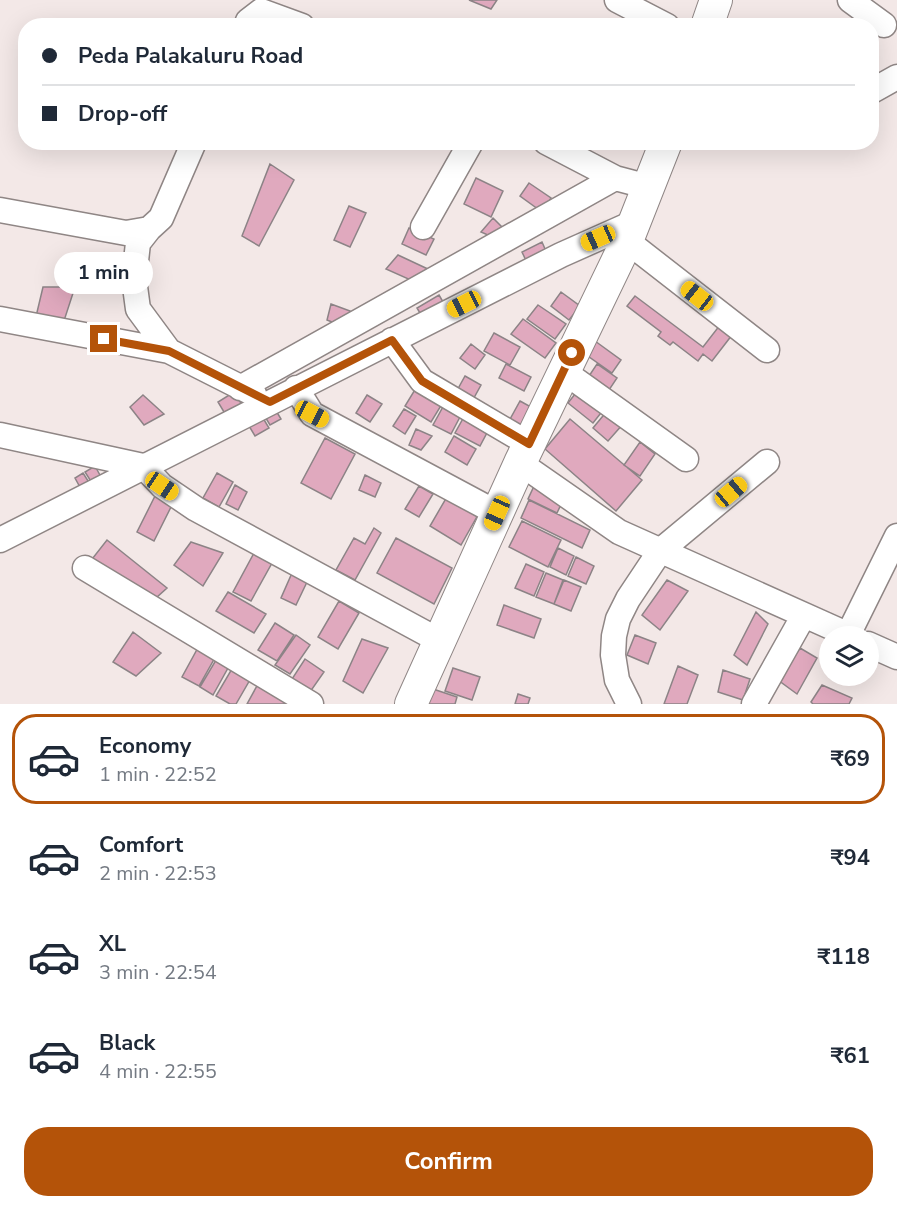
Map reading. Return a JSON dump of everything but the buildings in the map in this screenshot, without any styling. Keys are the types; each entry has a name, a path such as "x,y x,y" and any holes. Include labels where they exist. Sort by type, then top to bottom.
{"main road":[{"path":"709,18 716,0"},
{"path":"411,704 563,371 631,231 663,150"}],"street":[{"path":"617,0 652,18"},
{"path":"850,0 874,18"},
{"path":"252,18 261,11 280,18"},
{"path":"879,21 884,25"},
{"path":"879,87 897,77"},
{"path":"169,351 138,309 134,279 138,243 161,218 191,150"},
{"path":"423,227 466,150"},
{"path":"561,150 615,178 650,187"},
{"path":"240,388 615,178"},
{"path":"0,210 126,233 149,229"},
{"path":"0,540 561,255 631,231 767,350"},
{"path":"0,319 169,351 270,402"},
{"path":"392,340 422,381 525,453 619,532 829,626"},
{"path":"563,371 686,459"},
{"path":"296,388 312,414 497,513"},
{"path":"0,435 143,466 162,486 196,509 440,640"},
{"path":"629,704 618,680 613,655 618,619 628,599 660,551 767,462"},
{"path":"861,626 897,536"},
{"path":"85,568 311,704"},
{"path":"754,704 804,615"},
{"path":"879,649 897,657"}],"route":[{"path":"104,339 169,351 270,402 392,340 422,381 529,444 572,353"}]}
